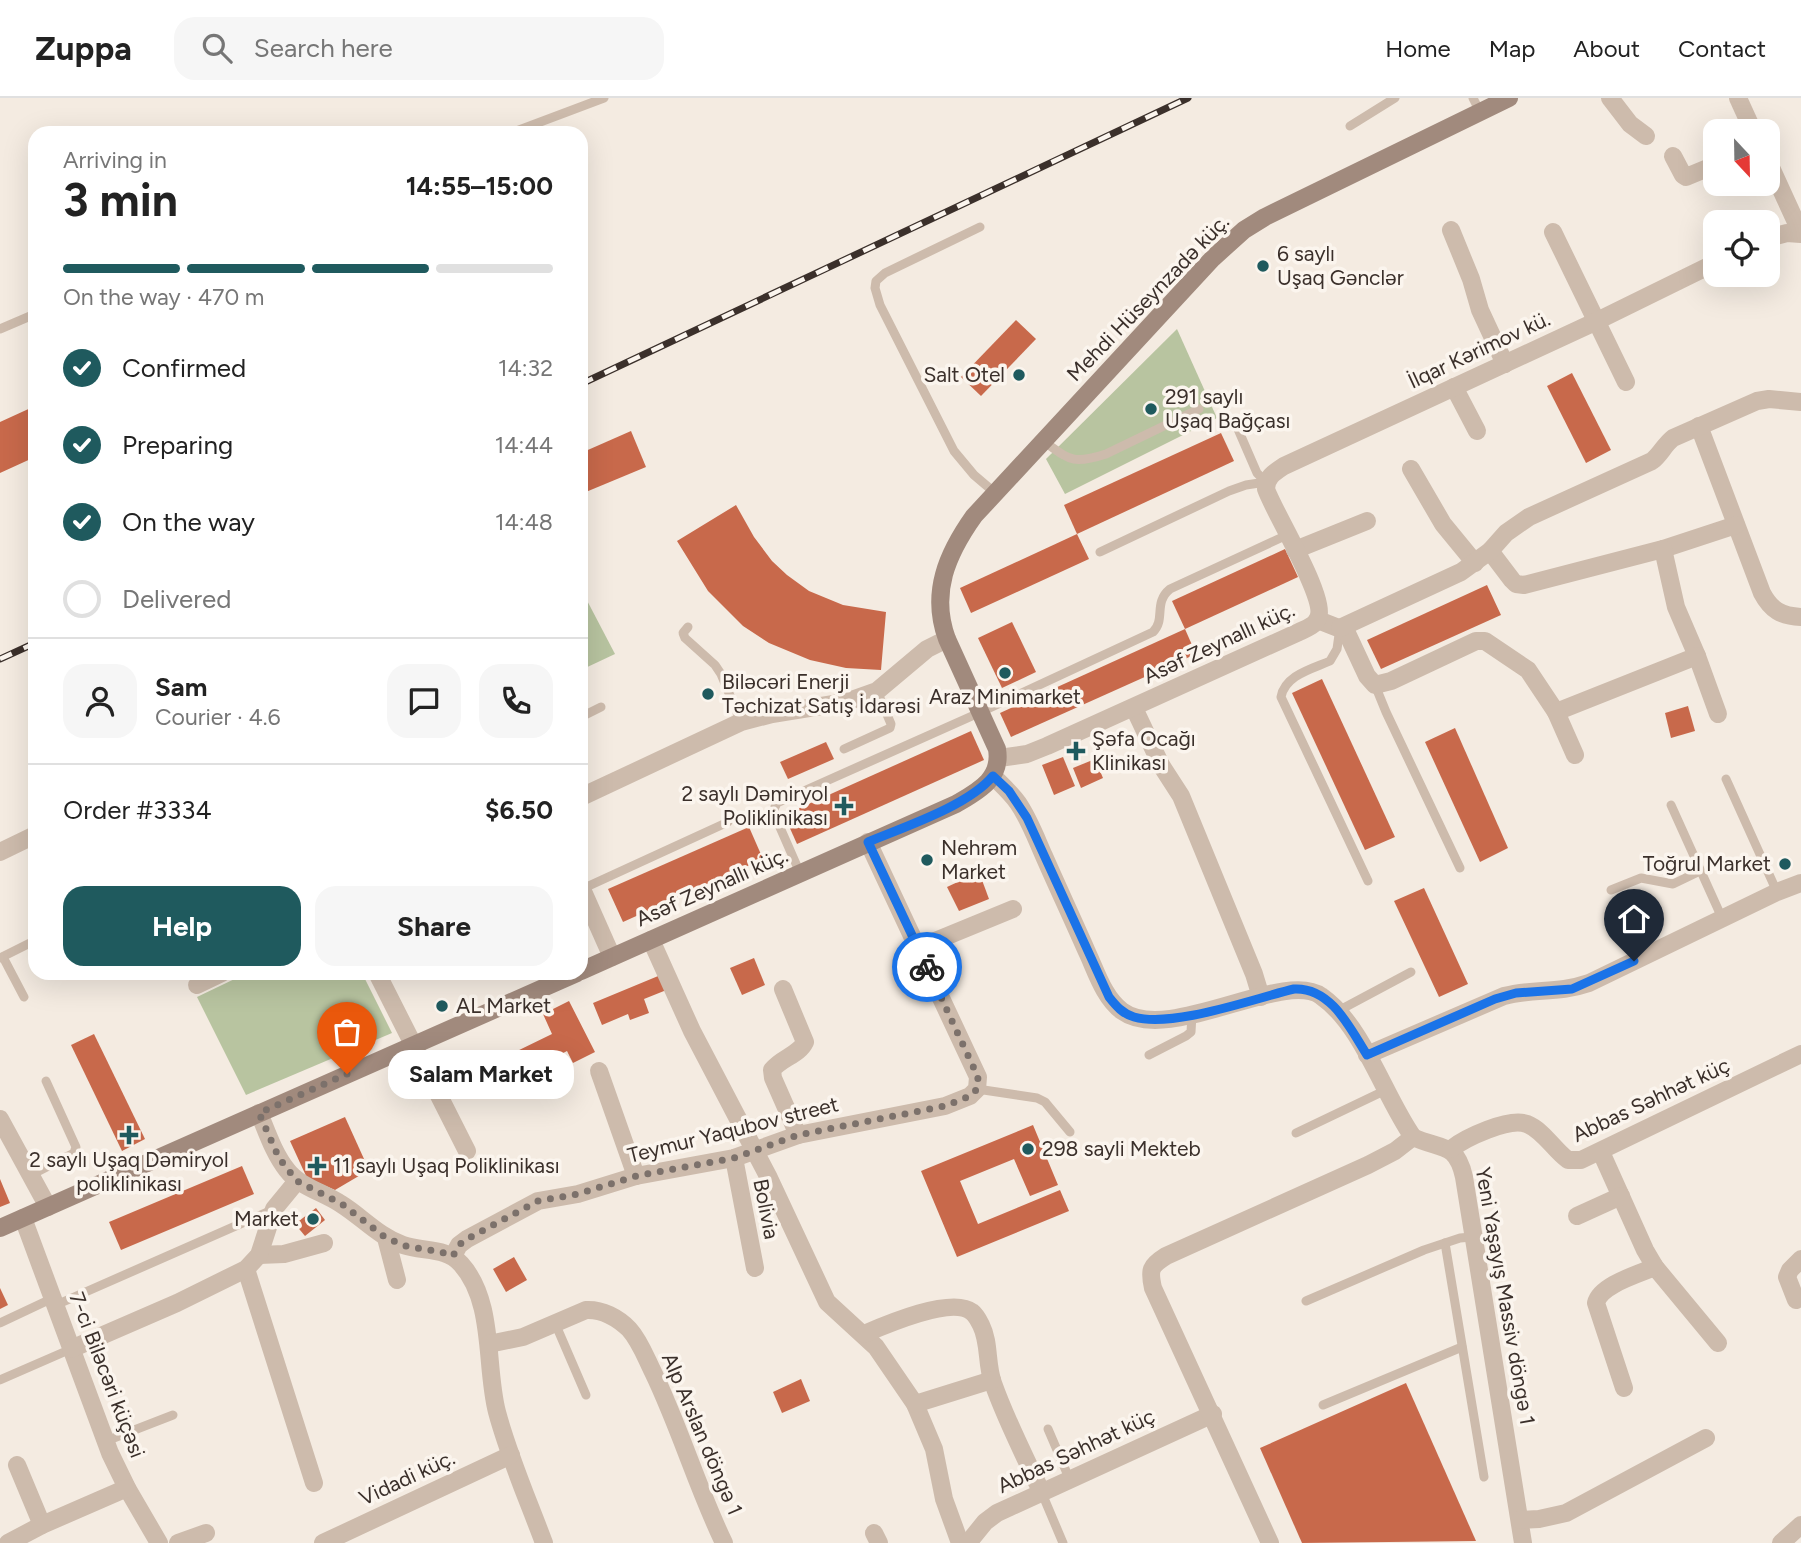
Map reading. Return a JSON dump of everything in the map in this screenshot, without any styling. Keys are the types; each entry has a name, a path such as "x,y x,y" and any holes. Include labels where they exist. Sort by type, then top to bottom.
{"main road":[{"name":"Mehdi Hüseynzadə küç.","path":"947,639 939,606 943,571 962,533 994,492 1213,258 1244,230 1297,200 1477,105 1508,98"},
{"path":"947,639 994,738 999,758 993,776"},
{"name":"Asəf Zeynallı küç.","path":"588,968 956,804 985,785 993,776"},
{"name":"Asəf Zeynallı küç.","path":"0,1228 561,980"}],"street":[{"path":"1610,98 1630,124 1646,136"},
{"path":"1738,98 1748,119"},
{"path":"1673,156 1686,177 1703,170"},
{"path":"1780,182 1797,212 1801,233 1780,235"},
{"path":"1451,230 1471,279 1480,310 1504,364"},
{"path":"1553,232 1626,382"},
{"name":"İlqar Kərimov kü.","path":"1266,482 1284,466 1703,269"},
{"path":"1454,387 1477,431"},
{"path":"1340,628 1461,572 1490,551 1517,525 1652,461 1673,438 1757,401 1769,398 1801,402"},
{"path":"1699,426 1768,606 1784,615 1801,617"},
{"path":"1410,469 1443,524 1475,563"},
{"name":"Asəf Zeynallı küç.","path":"999,758 1027,754 1135,708 1299,632 1318,620 1319,603 1269,499 1266,482"},
{"path":"1291,542 1367,521"},
{"path":"1490,551 1516,584 1524,584 1662,549 1735,525"},
{"path":"1662,549 1676,607 1718,714"},
{"path":"1318,620 1346,631 1367,676 1375,685 1391,681 1476,641 1485,640 1528,670 1556,712 1575,755"},
{"path":"588,794 741,722 846,702 877,691 927,649 947,639"},
{"path":"1556,712 1697,656"},
{"path":"1135,708 1161,765 1181,796 1261,997"},
{"path":"993,776 1009,791 1027,818 1102,985 1115,1005 1126,1014 1142,1018 1166,1018 1306,989 1321,995 1338,1011 1367,1055 1413,1137 1383,1158 1166,1256 1153,1264 1150,1272 1153,1288 1213,1413 1270,1543"},
{"path":"0,852 28,838"},
{"path":"868,842 973,1065 978,1077 977,1089"},
{"path":"1367,1055 1504,996 1516,993 1559,992 1589,982 1801,883"},
{"path":"588,904 612,957"},
{"path":"918,948 1013,909"},
{"path":"651,940 692,1031 769,1178 827,1302 864,1334 906,1387 915,1404 934,1449 944,1499 960,1543"},
{"path":"197,985 207,980"},
{"path":"380,980 467,1151"},
{"path":"783,989 806,1042 803,1048 772,1070 798,1135"},
{"name":"Abbas Səhhət küç","path":"1451,1149 1473,1136 1515,1122 1527,1124 1573,1162 1601,1152 1801,1054"},
{"path":"599,1071 636,1176"},
{"name":"Teymur Yaqubov street","path":"453,1256 459,1245 467,1239 538,1201 578,1194 636,1176 734,1158 798,1135 945,1106 970,1096 977,1089"},
{"path":"259,1113 279,1158 297,1181 342,1204 386,1238 406,1246 453,1256 463,1266 481,1304 489,1344 494,1399 511,1455 544,1543"},
{"path":"0,1119 10,1145 48,1207"},
{"name":"Yeni Yaşayış Massiv döngə 1","path":"1413,1137 1451,1149 1461,1164 1523,1543"},
{"path":"1601,1152 1655,1266 1718,1343"},
{"name":"Bolivia","path":"734,1158 755,1268"},
{"path":"71,1349 177,1303 246,1269 259,1255 274,1209 297,1181"},
{"path":"1577,1216 1621,1196"},
{"name":"7-ci Biləcəri küçəsi","path":"23,1218 106,1441 127,1488 159,1543"},
{"path":"386,1238 397,1280"},
{"path":"259,1255 284,1254 324,1243"},
{"path":"1796,1300 1787,1277 1801,1259"},
{"path":"1624,1388 1597,1298 1608,1288 1655,1266"},
{"path":"246,1269 314,1483"},
{"path":"864,1334 891,1322 923,1313 963,1308 971,1311 986,1335 992,1380 1017,1442 1041,1491"},
{"name":"Alp Arslan döngə 1","path":"489,1344 523,1337 586,1310 595,1309 606,1313 628,1328 672,1412 724,1543"},
{"path":"915,1404 992,1380"},
{"name":"Abbas Səhhət küç","path":"968,1543 985,1522 997,1513 1213,1413"},
{"path":"1520,1520 1566,1513 1706,1438"},
{"name":"Vidadi küç.","path":"323,1543 511,1455"},
{"path":"17,1465 42,1525"},
{"path":"8,1543 127,1488"},
{"path":"1781,1543 1801,1525"},
{"path":"178,1543 206,1532"}],"lane":[{"path":"530,126 604,98"},
{"path":"1350,127 1395,98"},
{"path":"980,227 885,273 876,281 875,288 880,305 954,451 974,475 994,492"},
{"path":"0,329 28,317"},
{"path":"1042,440 1067,458 1077,461 1091,459 1199,409"},
{"path":"1234,421 1257,473 1266,482"},
{"path":"1100,552 1229,491 1266,482"},
{"path":"800,873 775,816 774,808 777,803 1153,632 1159,620 1160,600 1170,589 1291,542"},
{"path":"688,627 684,633 685,638 715,665 721,674 741,722"},
{"path":"1340,628 1335,656 1289,680 1282,688 1281,696 1368,881"},
{"path":"1375,685 1460,868"},
{"path":"844,749 890,728 891,724 877,691"},
{"path":"588,714 601,707"},
{"path":"1726,779 1777,892"},
{"path":"1671,805 1722,918"},
{"path":"588,891 728,822"},
{"path":"1611,890 1640,878 1673,884 1700,871"},
{"path":"24,997 1,958 28,944"},
{"path":"1338,1011 1411,972"},
{"path":"1149,1055 1191,1032 1192,1014"},
{"path":"30,1175 74,1153 76,1147 46,1081"},
{"path":"977,1089 1037,1098 1045,1102 1070,1132"},
{"path":"1296,1133 1386,1090"},
{"path":"0,1323 274,1209"},
{"path":"1306,1301 1445,1243 1472,1237"},
{"path":"1445,1243 1484,1477"},
{"path":"555,1323 586,1395"},
{"path":"1323,1405 1462,1347"},
{"path":"0,1380 71,1349"},
{"path":"106,1441 173,1415"},
{"path":"1048,1429 1069,1478"},
{"path":"1041,1491 1063,1543"}],"green space":[{"path":"1177,329 1217,418 1065,494 1046,459"},
{"path":"588,602 615,654 588,667"},
{"path":"232,980 366,980 392,1033 246,1095 197,997"}],"building":[{"path":"1016,320 1036,339 981,396 961,377"},
{"path":"1572,373 1611,450 1586,463 1547,386"},
{"path":"28,409 28,460 0,473 0,422"},
{"path":"631,431 646,467 588,491 588,450"},
{"path":"1221,433 1234,461 1077,534 1064,505"},
{"path":"736,505 754,537 772,561 809,591 843,605 886,612 881,670 846,668 810,660 769,643 743,626 708,591 677,541"},
{"path":"1077,534 1089,559 971,613 960,588"},
{"path":"1285,549 1298,577 1185,629 1172,601"},
{"path":"1487,585 1501,615 1381,669 1367,640"},
{"path":"1012,622 1036,672 1002,688 978,638"},
{"path":"1185,629 1196,654 1011,737 1000,713"},
{"path":"1322,679 1395,837 1365,850 1292,693"},
{"path":"1688,706 1695,731 1671,738 1665,713"},
{"path":"1455,728 1508,848 1480,862 1425,742"},
{"path":"971,731 984,760 797,844 784,815"},
{"path":"826,742 834,759 788,779 780,762"},
{"path":"1063,757 1075,786 1054,795 1042,765"},
{"path":"1095,759 1103,778 1081,788 1073,768"},
{"path":"749,827 763,859 623,922 608,889"},
{"path":"979,872 989,899 959,911 947,887"},
{"path":"1424,888 1468,984 1439,997 1394,901"},
{"path":"754,958 765,985 742,995 730,968"},
{"path":"663,974 669,989 644,999 649,1013 630,1020 628,1014 602,1025 593,1003"},
{"path":"569,1001 595,1052 573,1063 567,1051 523,1074 513,1053 552,1034 543,1014"},
{"path":"94,1034 145,1139 122,1151 71,1045"},
{"path":"345,1117 369,1170 335,1190 307,1178 290,1141"},
{"path":"1033,1125 1058,1185 1030,1196 1014,1159 960,1181 978,1224 1060,1190 1069,1211 957,1257 921,1171"},
{"path":"242,1166 254,1194 121,1250 109,1222"},
{"path":"0,1179 10,1203 0,1207"},
{"path":"316,1208 325,1220 305,1236 295,1224"},
{"path":"514,1257 527,1280 506,1292 493,1269"},
{"path":"0,1288 8,1305 0,1309"},
{"path":"801,1379 810,1401 782,1413 773,1392"},
{"path":"1406,1383 1476,1541 1302,1543 1260,1448"}],"railway":[{"path":"588,381 1188,98"},
{"path":"0,659 28,646"}],"way so far":[{"path":"347,1074 259,1113 279,1158 297,1181 342,1204 386,1238 406,1246 453,1256 459,1245 467,1239 538,1201 578,1194 636,1176 734,1158 778,1140 945,1106 970,1096 977,1089 978,1077 927,967"}],"place":[{"name":"6 saylı Uşaq Gənclər","path":"1263,266"},
{"name":"Salt Otel","path":"1019,375"},
{"name":"291 saylı Uşaq Bağçası","path":"1151,409"},
{"name":"Araz Minimarket","path":"1005,673"},
{"name":"Biləcəri Enerji Təchizat Satış İdarəsi","path":"708,694"},
{"name":"Şəfa Ocağı Klinikası","path":"1076,751"},
{"name":"2 saylı Dəmiryol Poliklinikası","path":"844,806"},
{"name":"Nehrəm Market","path":"927,860"},
{"name":"Toğrul Market","path":"1785,864"},
{"name":"AL Market","path":"442,1006"},
{"name":"Salam Market","path":"347,1074"},
{"name":"2 saylı Uşaq Dəmiryol poliklinikası","path":"129,1135"},
{"name":"298 sayli Mekteb","path":"1028,1149"},
{"name":"11 saylı Uşaq Poliklinikası","path":"317,1166"},
{"name":"Market","path":"313,1219"}],"route":[{"path":"927,967 868,842 956,804 975,793 993,776 1009,791 1027,818 1109,997 1121,1011 1134,1017 1181,1017 1294,989 1306,989 1321,995 1338,1011 1367,1055 1495,999 1516,993 1572,989 1634,961"}]}
